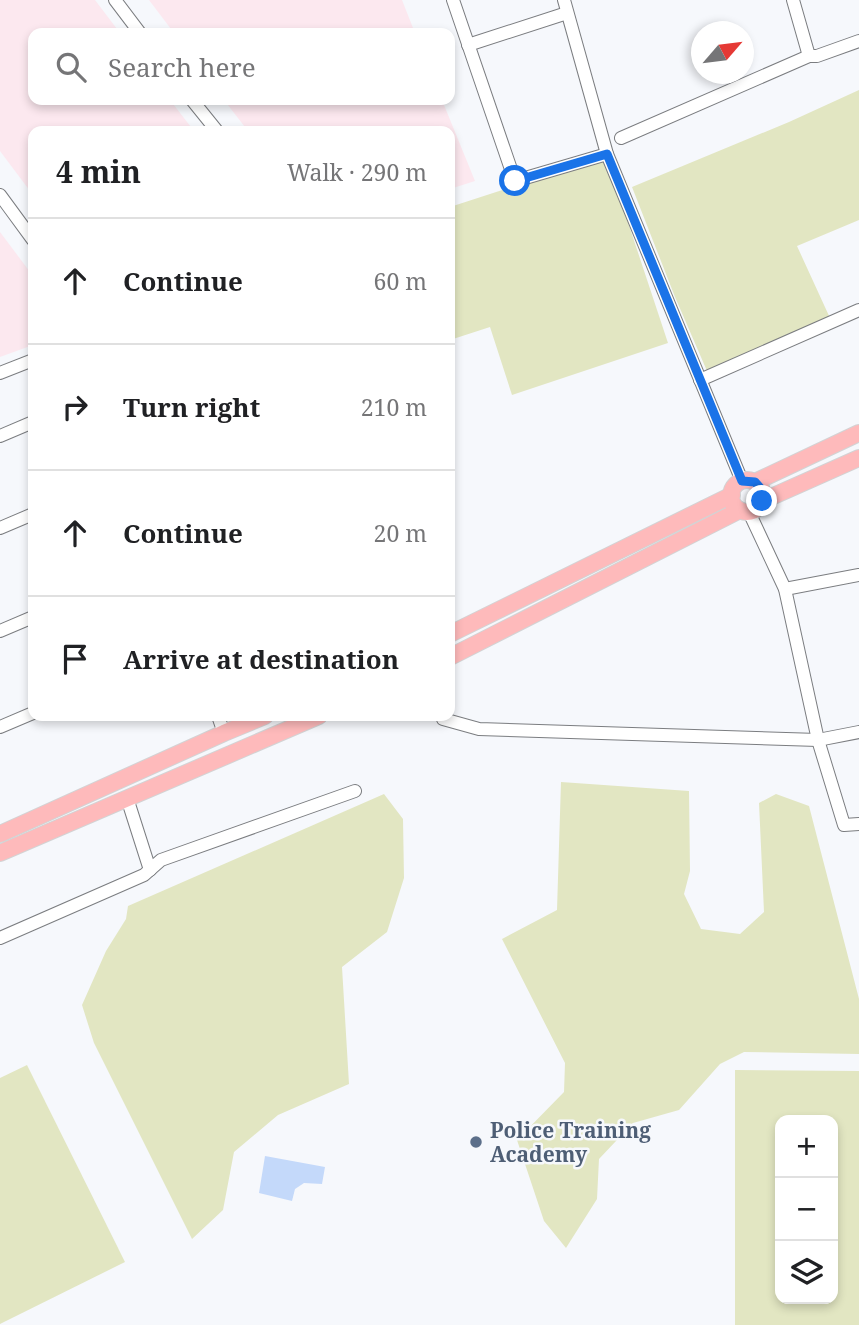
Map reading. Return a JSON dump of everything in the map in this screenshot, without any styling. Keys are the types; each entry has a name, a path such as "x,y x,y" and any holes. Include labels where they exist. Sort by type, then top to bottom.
{"main road":[{"path":"744,511 734,504 732,495 735,486 859,433"},
{"path":"455,655 744,511 757,508 762,501 859,457"},
{"path":"749,482 762,490 762,501"},
{"path":"455,632 732,495"},
{"path":"0,834 253,721"},
{"path":"0,853 307,721"}],"street":[{"path":"115,0 137,28"},
{"path":"453,0 515,181 607,154"},
{"path":"793,0 809,56"},
{"path":"468,45 566,7 607,154 700,380 749,482"},
{"path":"621,138 809,56 817,56 859,41"},
{"path":"196,105 213,126"},
{"path":"0,195 28,233"},
{"path":"700,380 859,310"},
{"path":"0,373 28,362"},
{"path":"0,436 28,424"},
{"path":"744,511 785,589 818,740 844,825 859,824"},
{"path":"0,528 28,515"},
{"path":"785,589 859,575"},
{"path":"0,631 28,619"},
{"path":"0,727 28,715"},
{"path":"220,721 224,733"},
{"path":"450,721 479,729 818,740 859,732"},
{"path":"0,938 144,875 161,860 355,791"},
{"path":"127,798 150,870"}],"shaded area":[{"path":"0,0 95,0 116,28 28,28 28,105 174,105 190,126 28,126 28,188 0,151"},
{"path":"149,0 402,0 413,28 170,28"},
{"path":"228,105 444,105 453,126 244,126"},
{"path":"455,132 475,181 455,187"},
{"path":"0,232 28,269 28,347 0,357"}],"green space":[{"path":"859,90 859,220 797,246 830,318 707,371 632,187"},
{"path":"606,156 668,343 512,395 490,327 455,338 455,205"},
{"path":"561,782 689,791 690,871 684,894 701,929 740,934 764,912 759,803 776,794 809,806 859,999 859,1054 744,1052 720,1064 679,1110 633,1123 599,1159 597,1199 566,1248 544,1221 517,1140 564,1092 565,1063 502,939 557,910"},
{"path":"384,794 403,819 404,878 387,932 342,967 349,1084 278,1115 234,1152 223,1210 192,1239 94,1043 82,1005 106,951 126,919 128,906"},
{"path":"27,1065 125,1262 0,1324 0,1078"},
{"path":"735,1070 859,1071 859,1325 735,1325"}],"water":[{"path":"265,1156 325,1167 322,1184 304,1183 295,1189 292,1201 259,1193"}],"place":[{"name":"Police Training Academy","path":"476,1142"}],"route":[{"path":"515,181 607,154 742,481 755,482 762,490 762,501"}]}
